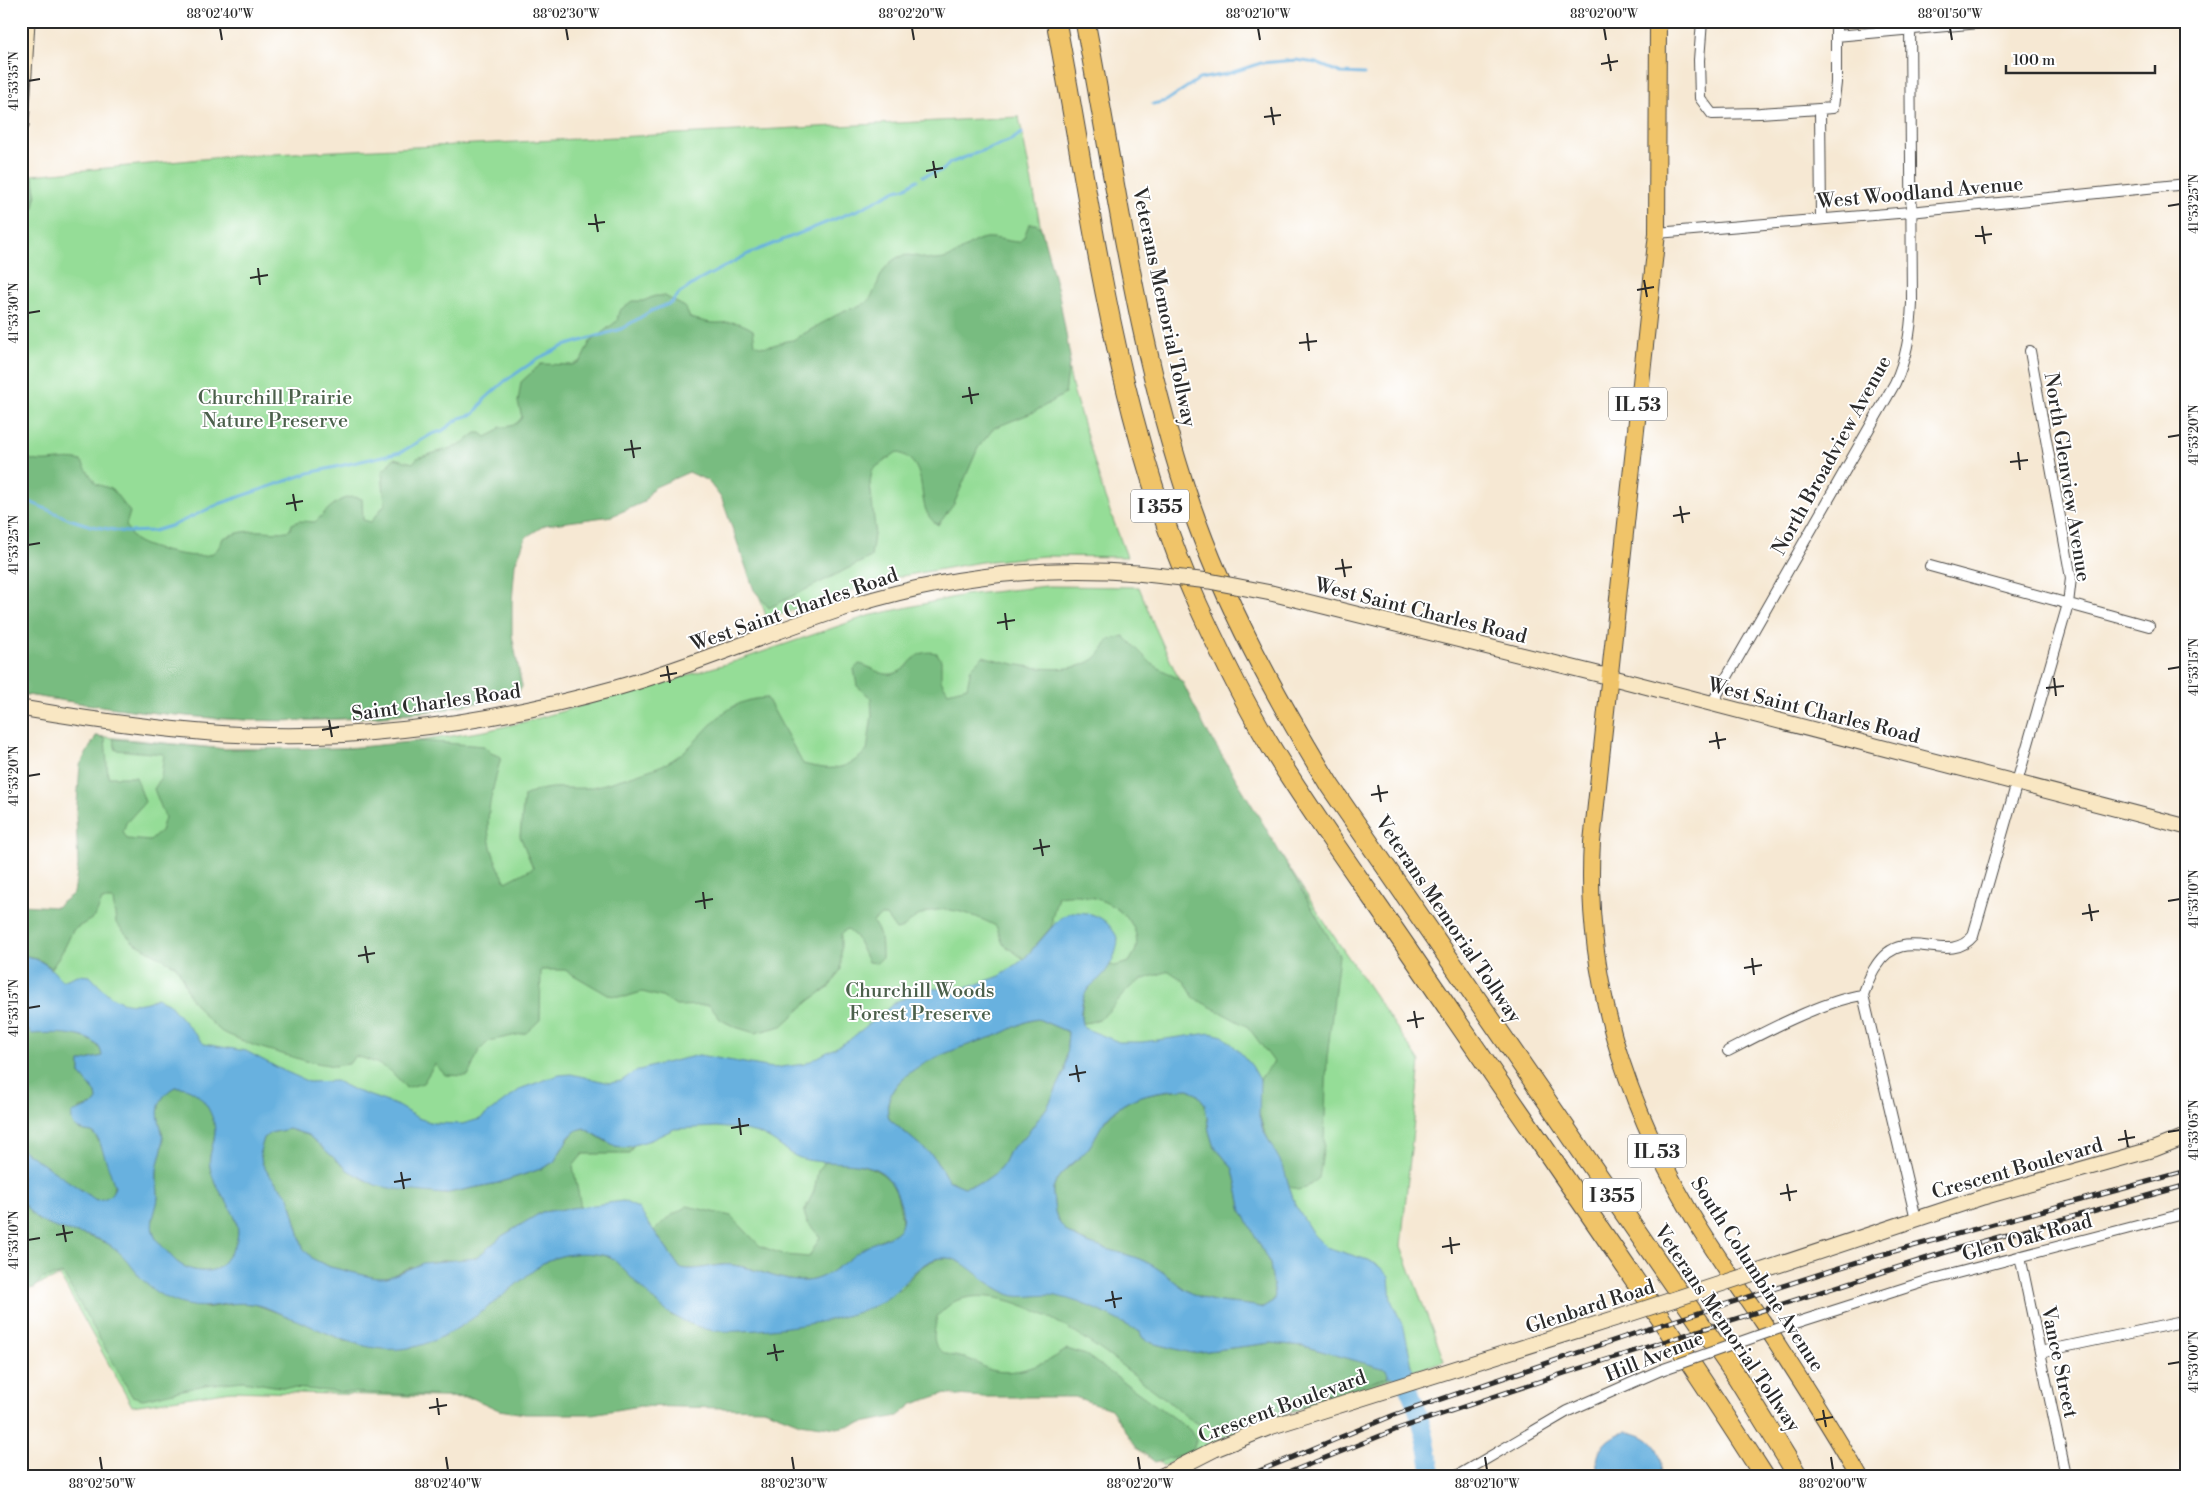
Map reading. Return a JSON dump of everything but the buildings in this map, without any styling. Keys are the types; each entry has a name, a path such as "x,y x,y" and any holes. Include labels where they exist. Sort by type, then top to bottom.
{"highway":[{"name":"I 355","path":"1056,21 1115,336 1134,421 1164,516 1198,605 1247,705 1307,804 1639,1287 1764,1476"},
{"name":"Veterans Memorial Tollway","path":"1085,21 1142,326 1160,406 1191,506 1232,608 1290,719 1330,786 1726,1361 1798,1476"}],"main road":[{"path":"21,125 26,21"},
{"name":"IL 53","path":"1610,677 1656,233 1658,21"},
{"name":"West Saint Charles Road","path":"644,680 848,608 910,590 960,580 1025,573 1067,571 1137,573 1209,581 1271,593 1610,677 1711,705 2187,827"},
{"name":"South Columbine Avenue","path":"1610,677 1592,842 1590,888 1598,970 1605,1008 1618,1054 1653,1142 1690,1211 1824,1416 1859,1476"},
{"name":"Saint Charles Road","path":"21,708 164,728 249,735 314,735 372,732 460,722 541,707 644,680"},
{"name":"Crescent Boulevard","path":"1916,1219 2154,1149 2187,1136"},
{"name":"Glenbard Road","path":"1417,1380 1626,1315 1916,1219"},
{"name":"Crescent Boulevard","path":"1162,1476 1215,1450 1270,1427 1417,1380"}],"street":[{"path":"1702,21 1699,60 1700,98 1712,114 1832,108 1836,83 1836,21"},
{"path":"1836,36 1910,26 2002,21"},
{"name":"North Broadview Avenue","path":"1711,705 1900,372 1911,322 1910,26"},
{"path":"1820,109 1821,219"},
{"name":"West Woodland Avenue","path":"1656,233 1910,212 2187,184"},
{"name":"North Glenview Avenue","path":"1864,994 1876,965 1892,951 1911,944 1952,949 1967,943 1973,936 2068,604 2071,578 2030,351"},
{"path":"1930,566 2150,626"},
{"path":"1728,1051 1826,1005 1846,997 1864,994 1916,1219"},
{"name":"Glen Oak Road","path":"1877,1298 2020,1256 2187,1213"},
{"name":"Vance Street","path":"2020,1256 2066,1476"},
{"name":"Hill Avenue","path":"1457,1476 1568,1411 1661,1370 1782,1327 1877,1298"},
{"path":"2040,1352 2187,1321"}],"green space":[{"name":"Churchill Prairie Nature Preserve","path":"1019,117 1072,386 1105,498 1127,557 1044,556 981,562 886,579 767,619 711,452 505,516 449,709 348,719 273,721 163,713 21,694 22,176 234,156"},
{"path":"32,175 35,185 35,204 21,250 22,176"},
{"path":"1029,224 1036,224 1041,228 1059,295 1070,357 1065,394 1034,412 994,428 978,448 954,504 938,525 930,518 925,508 920,477 916,467 909,458 897,452 872,470 870,484 875,528 871,557 769,608 754,590 722,499 708,481 689,472 653,488 644,502 612,516 545,525 526,537 515,564 512,602 512,635 522,687 516,696 383,716 282,721 220,719 163,714 21,694 21,454 35,461 65,459 81,461 96,484 112,489 130,512 126,525 133,538 147,546 169,552 192,556 208,555 218,548 223,538 250,531 281,532 290,530 292,524 299,521 315,522 330,507 348,498 362,499 363,520 371,522 385,504 382,472 394,458 413,463 417,458 458,446 476,433 481,433 486,437 496,432 500,427 515,424 522,417 518,402 521,382 541,364 572,365 581,361 590,342 617,321 619,311 632,301 643,301 655,296 665,296 685,307 690,318 713,323 739,323 753,330 755,344 769,346 793,340 845,310 866,303 887,266 900,256 910,255 936,260 954,255 975,241 985,238 1019,242 1024,237"},
{"name":"Churchill Woods Forest Preserve","path":"1047,586 1139,587 1154,625 1198,721 1247,803 1327,926 1420,1062 1401,1246 1444,1361 1237,1431 1163,1466 1102,1369 886,1388 883,1410 231,1391 132,1406 60,1276 21,1291 21,918 75,925 96,736 225,749 292,750 386,746 485,731 532,720 736,661 868,616 964,595"},
{"path":"1124,636 1152,664 1182,681 1205,728 1339,955 1327,1058 1324,1145 1319,1178 1306,1188 1297,1190 1289,1186 1266,1134 1258,1107 1257,1093 1260,1080 1274,1062 1248,1027 1194,998 1185,982 1169,971 1136,983 1099,1019 1081,1023 1083,1001 1088,988 1109,965 1115,966 1129,962 1136,949 1137,939 1134,929 1122,913 1104,902 1082,895 1058,896 1052,918 1052,926 1024,959 1003,944 996,926 958,911 938,910 928,912 918,916 903,928 896,930 886,916 880,916 873,922 882,943 882,958 877,963 868,962 856,937 847,929 841,934 841,969 830,986 809,1001 782,1026 755,1033 735,1027 721,1020 709,1005 676,1006 662,997 642,992 625,997 608,995 565,970 541,970 540,1020 526,1033 489,1041 479,1051 468,1076 445,1075 435,1064 423,1083 406,1088 390,1071 363,1058 355,1056 349,1064 334,1066 306,1061 255,1046 222,1032 207,1019 189,996 182,976 176,966 133,942 116,923 113,900 102,900 95,917 73,930 52,968 36,958 21,955 21,905 56,907 74,893 78,865 76,817 80,765 96,736 105,738 108,777 136,777 145,802 126,823 123,832 127,839 150,841 161,831 165,817 154,789 161,778 164,754 116,750 113,739 225,749 350,748 420,741 484,746 491,753 501,757 492,791 488,820 492,849 506,882 533,868 520,836 524,796 548,788 593,787 661,766 680,755 692,745 723,714 749,700 767,698 803,764 822,768 837,768 852,762 867,751 872,715 871,698 857,686 854,669 859,664 881,673 891,674 902,670 922,653 937,653 941,660 941,680 948,692 967,687 971,668 983,656 1024,666 1055,669 1070,668 1083,665 1094,659 1108,640"},
{"path":"21,1019 24,1026 32,1033 62,1033 84,1037 92,1041 99,1048 102,1056 80,1062 80,1074 96,1093 97,1100 93,1105 80,1108 80,1130 92,1132 107,1159 114,1182 113,1192 108,1198 98,1200 82,1193 21,1149"},
{"path":"1038,1019 1068,1032 1065,1071 1048,1106 1028,1133 1009,1151 1003,1164 994,1175 984,1182 964,1187 948,1180 934,1157 889,1119 888,1102 895,1087 908,1074 925,1063"},
{"path":"175,1087 191,1090 198,1095 204,1101 212,1116 215,1133 210,1167 219,1190 232,1210 238,1231 236,1243 229,1255 218,1268 208,1271 196,1271 180,1264 159,1242 153,1232 152,1226 158,1197 157,1170 163,1140 158,1111 163,1098"},
{"path":"1189,1089 1198,1095 1205,1104 1213,1144 1233,1169 1242,1211 1270,1264 1275,1295 1273,1302 1263,1308 1208,1300 1193,1294 1146,1262 1076,1237 1065,1229 1057,1218 1053,1188 1059,1176 1086,1151 1101,1126 1114,1111 1133,1099 1166,1091"},
{"path":"585,1128 614,1145 627,1146 634,1144 629,1154 583,1154 573,1166 581,1207 542,1212 502,1236 476,1258 463,1261 446,1260 408,1268 387,1278 376,1278 330,1267 313,1259 303,1248 289,1197 269,1175 262,1163 260,1151 264,1138 270,1133 289,1129 308,1135 349,1171 443,1194 498,1183 541,1169 554,1162 569,1138 577,1130"},
{"path":"825,1162 861,1165 881,1173 895,1190 902,1223 900,1229 895,1233 871,1245 835,1270 817,1279 807,1281 788,1280 733,1265 694,1269 680,1268 654,1231 666,1219 687,1206 731,1216 760,1246 785,1255 809,1257 820,1237 807,1222 804,1212 814,1191 818,1171"},
{"path":"21,1201 38,1220 56,1228 89,1236 109,1244 205,1308 237,1303 254,1304 311,1325 344,1341 433,1340 472,1318 543,1263 568,1255 585,1253 611,1257 672,1316 901,1289 928,1263 943,1258 951,1258 963,1263 994,1286 1009,1294 1066,1297 1099,1310 1140,1332 1142,1337 1152,1343 1192,1353 1271,1343 1303,1346 1387,1369 1389,1377 1367,1383 1272,1418 1226,1427 1204,1426 1190,1419 1097,1347 1068,1329 1040,1313 1011,1301 983,1297 958,1300 937,1316 934,1338 936,1346 948,1354 971,1360 988,1369 1008,1372 1019,1371 1040,1364 1067,1349 1086,1355 1190,1430 1196,1440 1192,1452 1155,1462 1138,1449 1111,1409 1075,1397 983,1397 943,1394 913,1404 898,1416 837,1428 800,1423 764,1409 639,1406 592,1414 525,1414 499,1410 470,1397 342,1392 280,1387 243,1381 205,1385 143,1399 132,1396 63,1274 41,1279 35,1288 21,1290"}],"water":[{"path":"1071,912 1086,913 1099,917 1109,926 1118,939 1115,955 1110,965 1088,989 1084,998 1081,1008 1081,1019 1084,1028 1119,1042 1142,1042 1210,1033 1223,1036 1252,1066 1260,1080 1259,1116 1263,1130 1283,1166 1295,1205 1313,1234 1326,1247 1368,1260 1380,1267 1389,1277 1391,1300 1404,1328 1413,1370 1389,1377 1386,1369 1303,1346 1271,1343 1192,1353 1152,1343 1142,1337 1140,1332 1089,1306 1050,1295 1013,1296 950,1258 936,1259 928,1262 890,1296 868,1309 826,1321 802,1325 755,1330 717,1331 690,1324 667,1312 611,1257 585,1253 568,1255 543,1263 482,1312 449,1333 414,1347 379,1349 345,1340 259,1305 240,1303 201,1307 191,1306 167,1298 149,1286 125,1258 110,1245 93,1237 48,1225 37,1218 21,1201 21,1149 96,1200 108,1197 115,1187 99,1140 92,1132 76,1127 72,1122 72,1113 93,1105 97,1100 96,1093 80,1074 80,1062 102,1056 99,1048 93,1041 84,1037 50,1033 32,1034 24,1026 21,1019 21,955 34,958 44,964 62,981 78,975 90,976 102,989 121,1002 137,1004 157,998 168,1003 204,1044 246,1051 309,1082 336,1081 356,1091 396,1105 418,1118 433,1123 462,1124 480,1119 522,1088 559,1075 571,1074 610,1083 621,1081 636,1071 699,1055 773,1068 805,1064 848,1041 897,1001 930,989 969,987 1000,976 1024,959 1059,919","holes":["1038,1019 1068,1032 1065,1071 1048,1106 1028,1133 1009,1151 1003,1164 994,1175 984,1182 964,1187 948,1180 934,1157 889,1119 888,1102 895,1087 908,1074 925,1063","175,1087 191,1090 204,1101 212,1117 215,1133 210,1167 219,1190 232,1210 238,1231 236,1243 229,1255 218,1268 213,1270 196,1271 180,1264 159,1242 153,1232 152,1226 158,1197 157,1170 163,1140 158,1111 167,1093","1189,1089 1198,1095 1205,1104 1213,1144 1233,1169 1242,1211 1270,1264 1275,1295 1273,1302 1263,1308 1208,1300 1193,1294 1146,1262 1076,1237 1065,1229 1057,1218 1053,1188 1059,1176 1086,1151 1106,1119 1123,1104 1133,1099 1166,1091","717,1127 750,1131 768,1138 793,1155 803,1159 864,1165 873,1168 886,1176 895,1189 901,1205 901,1226 893,1234 867,1246 825,1275 807,1281 797,1281 778,1278 732,1265 694,1269 680,1268 638,1208 623,1201 542,1212 502,1236 476,1258 423,1263 387,1278 376,1278 330,1267 313,1259 303,1248 289,1197 269,1175 262,1163 260,1151 264,1138 270,1133 289,1129 308,1135 349,1171 375,1185 443,1194 498,1183 541,1169 554,1162 569,1137 577,1130 584,1128 615,1146 624,1148 651,1140 674,1129"]},
{"path":"1626,1432 1643,1436 1654,1445 1660,1459 1659,1476 1598,1476 1597,1460 1602,1447 1618,1434"}],"waterway":[{"path":"1153,104 1166,101 1199,79 1227,74 1261,63 1296,60 1316,63 1341,73 1364,74"},
{"path":"923,176 943,170 950,163 1011,140 1022,133"},
{"path":"21,498 69,519 91,526 126,532 154,531 174,525 219,504 309,473 401,452 432,434 442,431 460,418 474,414 485,399 505,381 539,358 564,346 621,329 651,311 671,303 680,293 698,281 748,254 860,209 896,190 905,188 917,180"},
{"path":"1390,1355 1406,1383 1418,1412 1433,1476"}],"railway":[{"path":"1247,1476 1394,1415 1636,1333 1873,1257 2187,1171"},
{"path":"1280,1476 1400,1428 1565,1373 1959,1248 2187,1185"}]}
